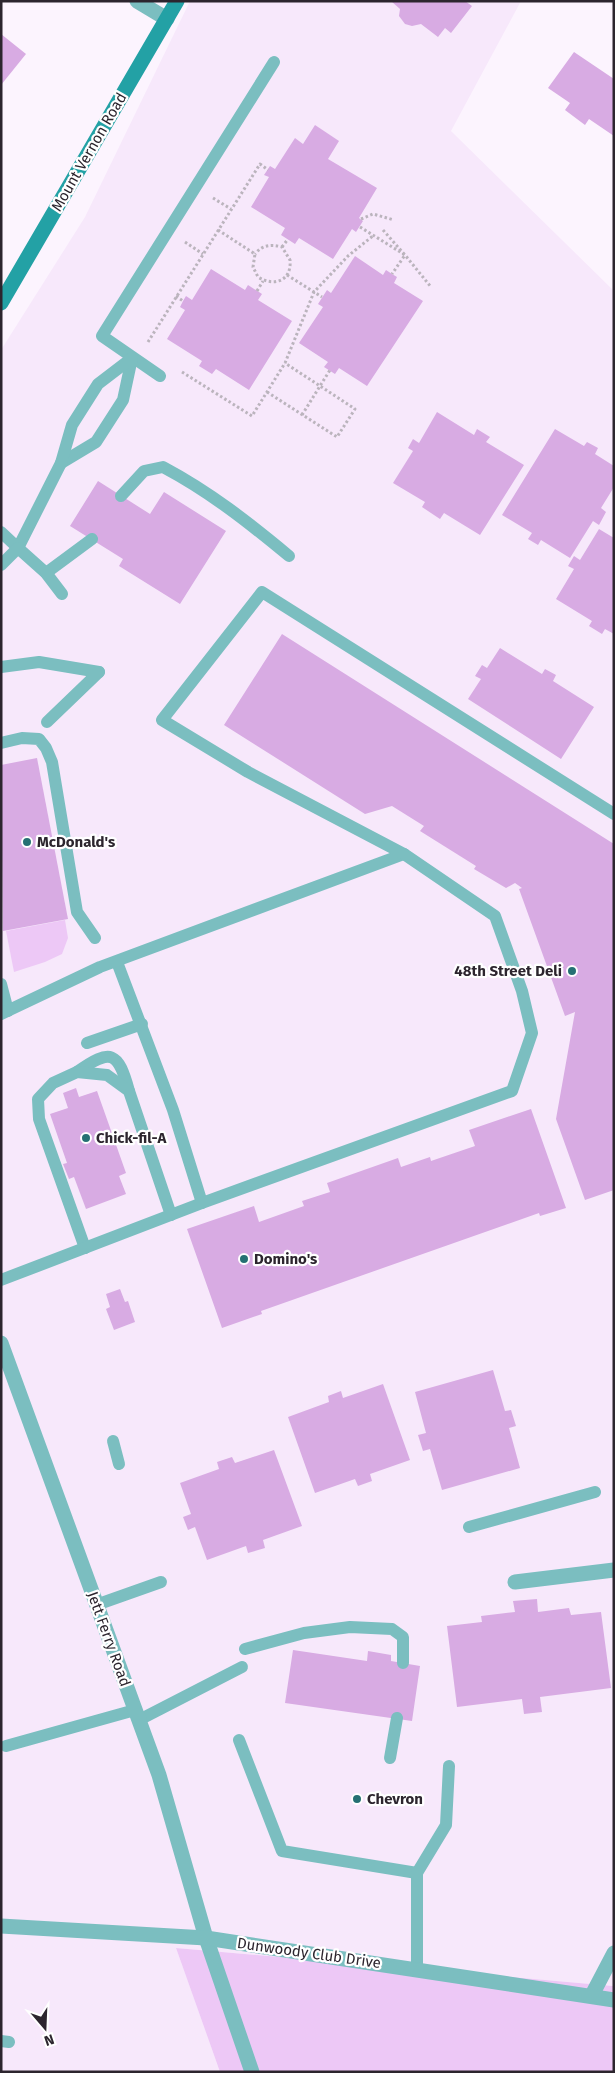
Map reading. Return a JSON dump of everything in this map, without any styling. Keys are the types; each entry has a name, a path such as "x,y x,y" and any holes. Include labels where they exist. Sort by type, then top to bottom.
{"main road":[{"name":"Mount Vernon Road","path":"1,303 177,1"}],"street":[{"path":"137,1 167,19"},
{"name":"Jett Ferry Road","path":"1,1343 4,1362 159,1774 206,1938 252,2072"},
{"path":"515,1582 614,1570"},
{"name":"Dunwoody Club Drive","path":"1,1926 206,1938 592,1995 614,2000"},
{"path":"592,1995 614,1953"}],"lane":[{"path":"160,376 102,336 274,62"},
{"path":"62,463 96,442 124,400 132,358"},
{"path":"1,565 18,548 62,463 72,425 98,384 132,358"},
{"path":"121,496 144,471 162,467 209,493 289,556"},
{"path":"1,532 46,573 62,594"},
{"path":"46,573 92,539"},
{"path":"1,1280 202,1203 512,1091 532,1033 522,991 495,916 404,854 248,772 162,720 262,592 614,814"},
{"path":"1,667 40,662 99,672 48,722"},
{"path":"1,743 22,738 38,739 46,748 52,762 77,912 95,938"},
{"path":"1,984 4,1012 100,967 404,854"},
{"path":"117,962 173,1110 202,1203"},
{"path":"87,1043 142,1024"},
{"path":"85,1248 39,1119 38,1099 53,1083 78,1072 96,1058 107,1056 120,1062 171,1215"},
{"path":"78,1072 107,1075 129,1091"},
{"path":"113,1441 119,1464"},
{"path":"468,1527 596,1492"},
{"path":"96,1605 161,1582"},
{"path":"245,1649 304,1633 350,1627 392,1628 402,1637 404,1664"},
{"path":"6,1746 137,1715 242,1667"},
{"path":"390,1758 397,1718"},
{"path":"239,1740 282,1851 417,1873"},
{"path":"417,1969 417,1873 446,1825 449,1766"}],"path":[{"path":"148,348 146,344 260,164 268,170"},
{"path":"361,220 372,214 394,220"},
{"path":"360,227 405,255"},
{"path":"218,230 255,254"},
{"path":"383,230 431,287"},
{"path":"174,367 252,416 285,363 314,292 348,256 374,235"},
{"path":"282,248 288,239"},
{"path":"272,245 282,248 290,260 287,275 280,282 274,283 258,278 252,268 255,254 261,248 272,245"},
{"path":"392,274 405,255"},
{"path":"287,275 322,297"},
{"path":"256,291 263,280"},
{"path":"176,296 183,301"},
{"path":"267,392 337,437 356,409 285,363"},
{"path":"302,415 330,370"}],"shaded area":[{"path":"190,1 521,1 451,131 614,291 613,1986 176,1948 220,2072 1,2072 1,350 85,217"},
{"path":"65,920 68,938 62,954 45,962 14,972 6,931"},
{"path":"176,1948 613,1986 614,2072 220,2072"}],"building":[{"path":"391,1 465,1 472,6 451,33 445,28 438,37 421,24 412,26 405,24 399,16 400,9"},
{"path":"1,34 26,54 1,85"},
{"path":"574,52 614,79 614,136 589,119 585,125 565,110 570,103 548,88"},
{"path":"315,125 339,141 328,159 377,188 359,218 363,221 356,232 352,229 333,259 299,238 295,244 281,235 285,228 251,207 269,177 264,175 270,166 275,169 295,138 303,144"},
{"path":"355,256 383,275 386,270 397,277 394,283 423,301 367,386 339,368 335,374 324,367 328,362 299,343 323,307 318,304 327,290 331,293"},
{"path":"211,269 245,290 248,285 262,294 258,300 292,321 249,390 216,369 212,374 199,366 202,361 167,339 185,310 180,307 186,296 192,300"},
{"path":"437,412 474,435 477,429 490,437 486,442 524,465 480,535 444,513 440,519 422,507 425,502 393,483 413,451 408,448 413,439 419,443"},
{"path":"555,429 584,446 587,442 598,448 595,454 614,466 614,487 601,508 606,512 599,525 593,521 570,558 541,540 538,545 528,539 532,533 502,515"},
{"path":"98,481 150,514 164,492 226,531 180,604 119,566 123,559 70,526"},
{"path":"599,529 614,538 614,634 605,629 602,634 589,626 592,621 556,599 574,569 568,566 574,556 580,560"},
{"path":"282,634 614,844 614,1190 585,1200 556,1119 575,1012 565,1016 519,889 522,888 515,883 506,888 474,869 476,866 420,831 424,826 392,806 365,814 224,725"},
{"path":"500,648 542,674 545,669 556,675 553,681 594,707 561,759 468,699 481,679 475,676 482,665 487,668"},
{"name":"McDonald's","path":"37,758 68,919 3,931 1,765"},
{"name":"Chick-fil-A","path":"76,1088 79,1097 97,1091 126,1173 119,1176 126,1194 86,1209 74,1177 69,1179 63,1164 67,1163 50,1114 68,1108 63,1093"},
{"path":"531,1109 566,1208 540,1216 539,1213 261,1311 262,1314 222,1328 187,1229 254,1206 259,1222 304,1206 302,1201 330,1192 327,1183 398,1158 401,1167 430,1157 431,1161 475,1146 469,1130"},
{"path":"120,1289 125,1302 128,1301 135,1322 114,1330 106,1309 110,1307 106,1294"},
{"path":"493,1370 505,1411 511,1410 516,1426 509,1428 520,1468 442,1490 430,1449 423,1451 418,1435 426,1433 415,1392"},
{"path":"383,1384 410,1460 370,1474 372,1481 358,1486 355,1479 315,1493 288,1417 329,1402 328,1396 341,1391 343,1398"},
{"path":"274,1450 302,1526 263,1540 265,1548 248,1553 246,1546 207,1560 195,1527 188,1530 183,1517 191,1514 180,1483 219,1469 217,1462 232,1457 235,1463"},
{"path":"537,1599 538,1612 569,1608 571,1615 601,1612 611,1688 540,1697 542,1712 524,1714 522,1699 457,1707 447,1626 482,1622 481,1616 515,1612 513,1601"},
{"path":"293,1650 367,1661 368,1651 391,1655 391,1661 420,1666 412,1721 285,1703"}],"place":[{"name":"McDonald's","path":"27,842"},
{"name":"48th Street Deli","path":"572,971"},
{"name":"Chick-fil-A","path":"86,1138"},
{"name":"Domino's","path":"244,1259"},
{"name":"Chevron","path":"357,1799"}]}
